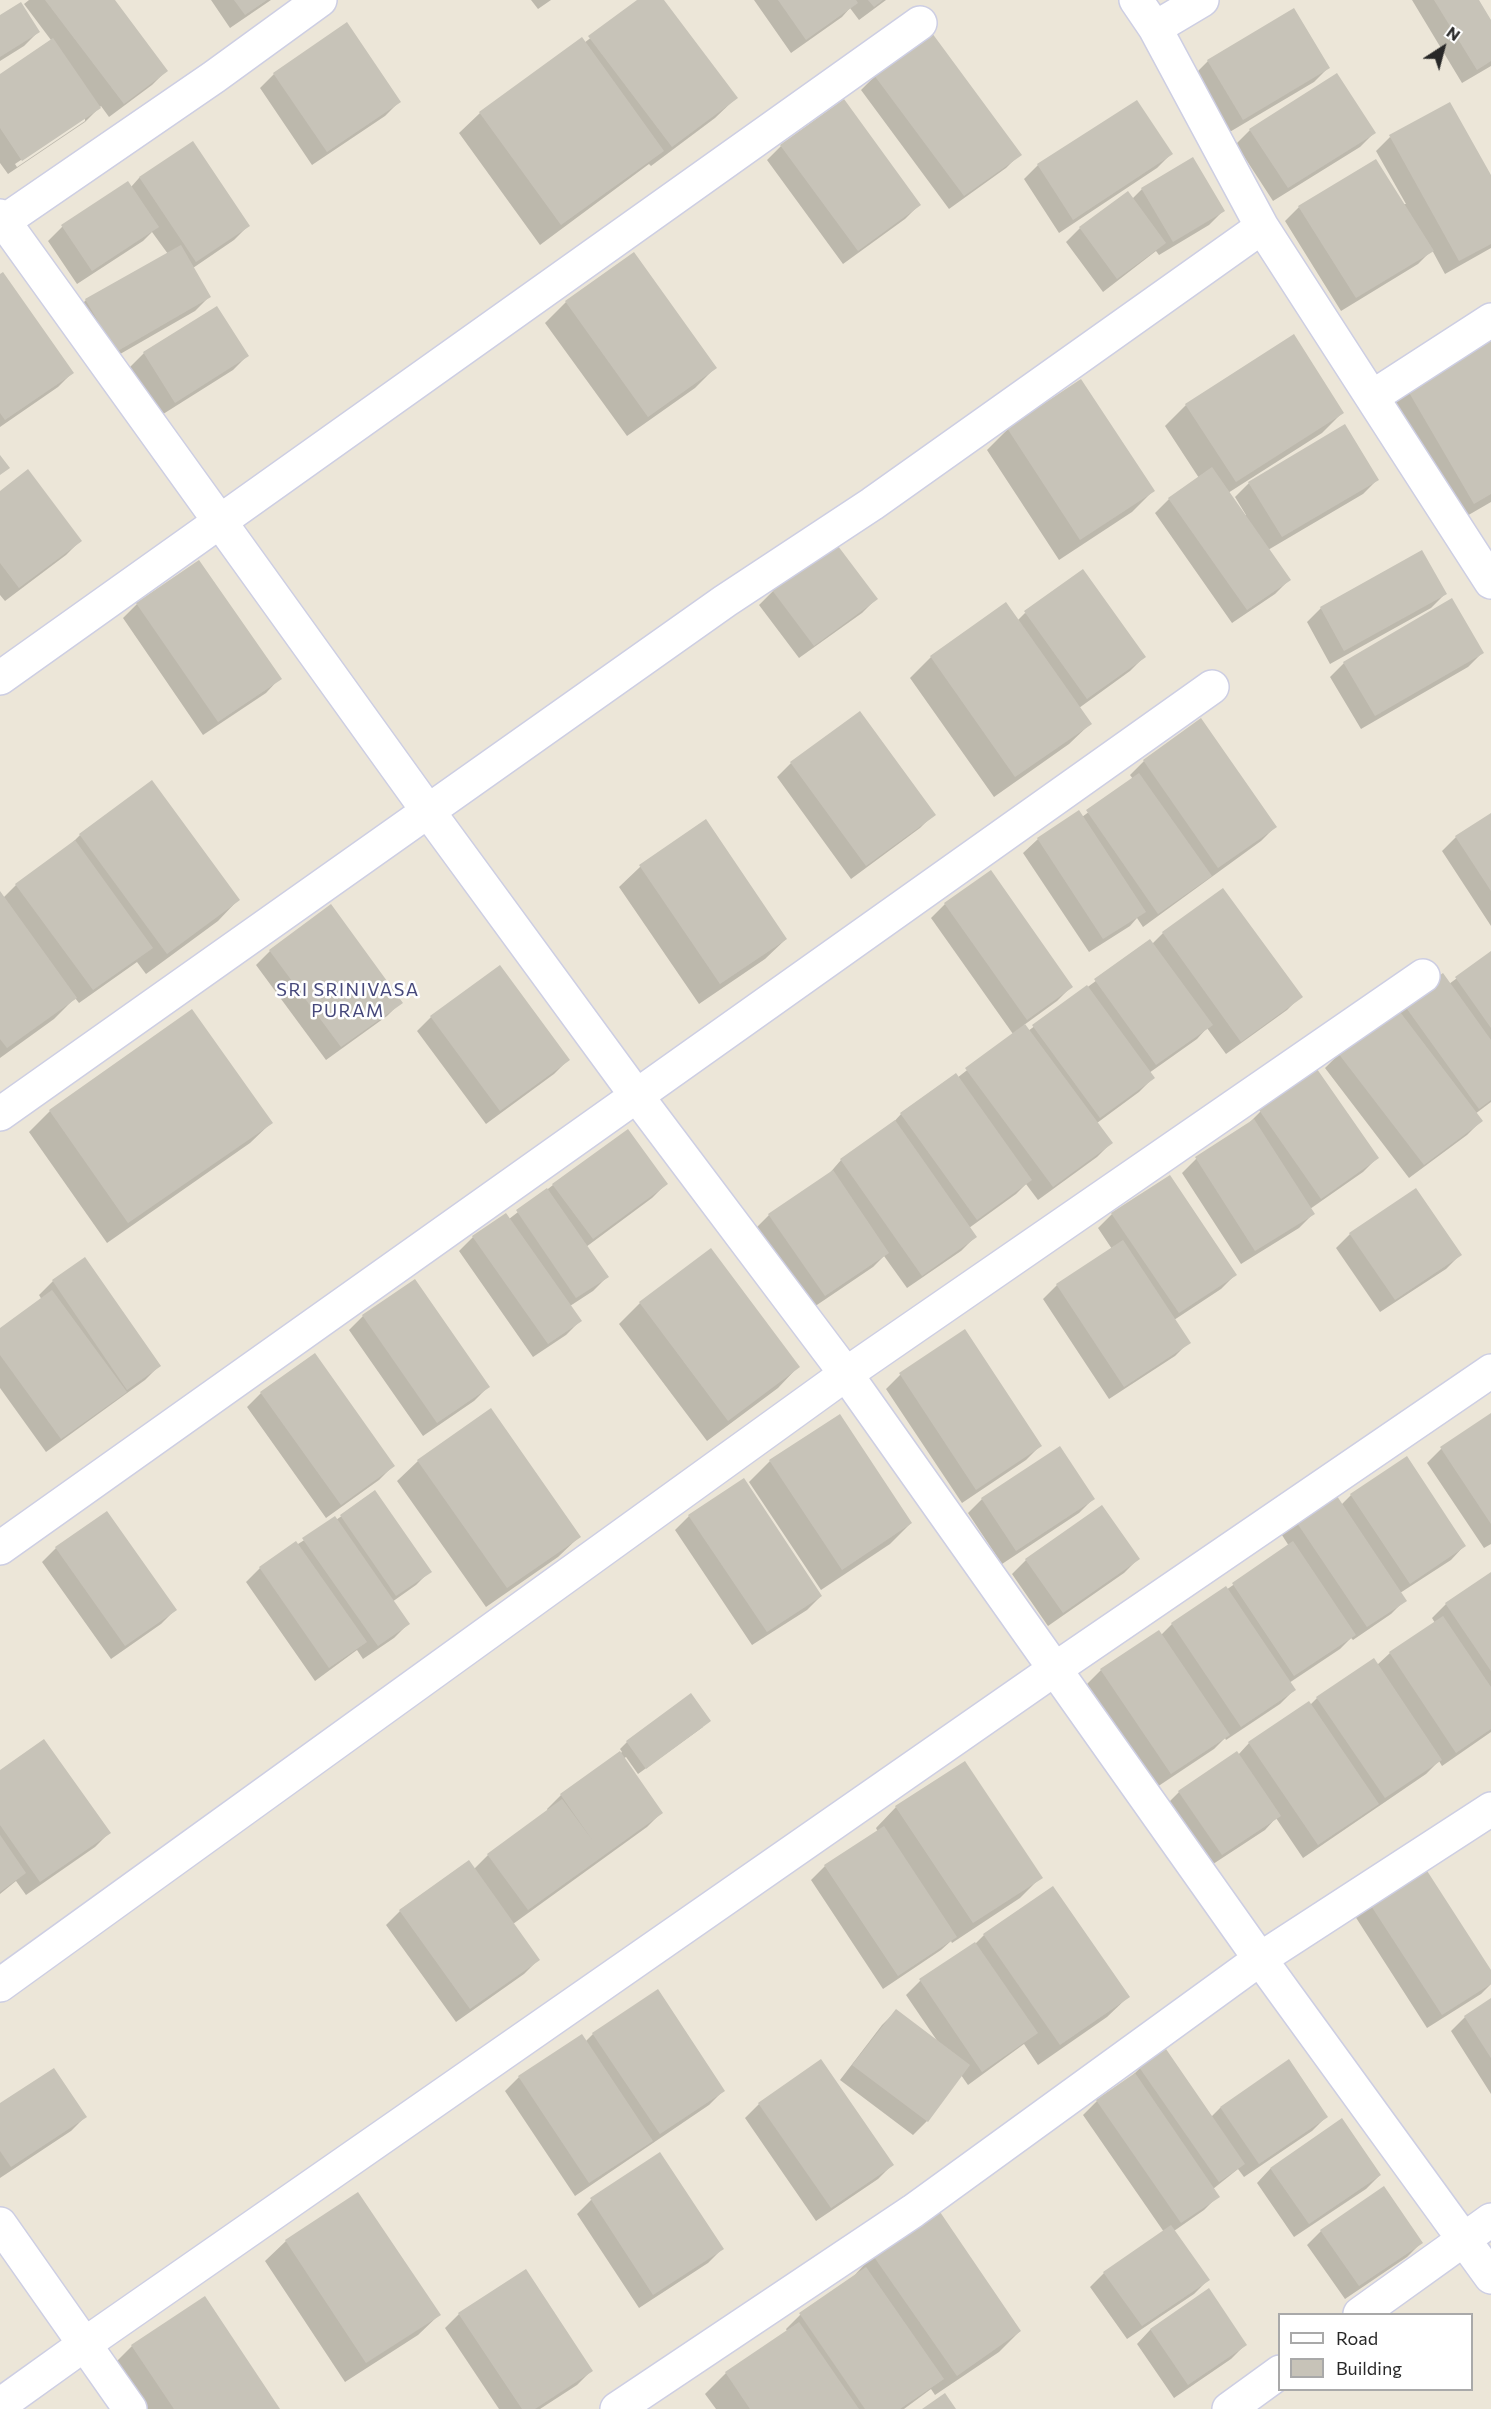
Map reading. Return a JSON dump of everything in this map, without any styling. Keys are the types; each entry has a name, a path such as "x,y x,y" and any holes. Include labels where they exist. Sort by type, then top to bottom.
{"street":[{"path":"320,0 214,77 1,220 428,811 636,1095 846,1374 1260,1959 1478,2229 1491,2277"},
{"path":"1136,0 1155,28 1262,227 1491,582"},
{"path":"1155,28 1202,0"},
{"path":"0,678 920,23"},
{"path":"0,1113 725,601 872,504 1262,227"},
{"path":"1372,397 1491,320"},
{"path":"0,1548 1212,687"},
{"path":"0,1985 846,1374 1423,976"},
{"path":"0,2405 1055,1670 1491,1371"},
{"path":"616,2409 913,2211 1260,1959 1491,1809"},
{"path":"0,2224 130,2409"},
{"path":"1361,2313 1478,2229"},
{"path":"1229,2409 1278,2373"}],"building":[{"path":"45,0 115,0 168,71 124,104"},
{"path":"234,0 267,0 245,15"},
{"path":"637,0 664,0 738,98 672,147 588,36"},
{"path":"778,0 856,0 858,3 806,40"},
{"path":"868,0 883,0 874,7"},
{"path":"1434,0 1479,0 1491,20 1491,61 1477,70"},
{"path":"21,2 40,32 0,57 0,15"},
{"path":"1294,8 1330,68 1243,120 1207,60"},
{"path":"347,22 401,102 327,152 273,73"},
{"path":"932,33 1022,155 964,196 874,75"},
{"path":"582,37 664,151 561,225 479,112"},
{"path":"53,38 101,108 22,161 0,128 0,74"},
{"path":"1337,73 1376,133 1288,188 1249,129"},
{"path":"844,99 921,205 858,251 780,145"},
{"path":"1137,100 1173,154 1073,220 1037,164"},
{"path":"1450,102 1491,175 1491,244 1459,261 1389,135"},
{"path":"193,141 250,226 196,262 139,177"},
{"path":"1193,157 1225,211 1173,242 1141,188"},
{"path":"1376,159 1434,251 1356,298 1298,206"},
{"path":"128,181 159,227 92,271 61,225"},
{"path":"1128,191 1166,243 1117,279 1079,227"},
{"path":"181,245 211,297 116,352 85,299"},
{"path":"634,252 717,368 648,417 565,301"},
{"path":"3,272 74,373 5,420 0,413 0,274"},
{"path":"217,306 249,356 175,403 143,352"},
{"path":"1294,334 1344,413 1236,482 1185,404"},
{"path":"1491,340 1491,494 1474,504 1407,389"},
{"path":"1081,379 1155,491 1080,540 1007,428"},
{"path":"1345,424 1379,480 1282,537 1248,482"},
{"path":"0,455 10,468 0,475"},
{"path":"1212,467 1291,580 1247,610 1168,498"},
{"path":"28,469 82,541 19,588 0,563 0,491"},
{"path":"835,542 878,599 814,646 772,590"},
{"path":"1422,550 1447,594 1344,651 1320,607"},
{"path":"199,560 282,679 218,722 136,603"},
{"path":"1083,569 1146,657 1087,699 1024,611"},
{"path":"1452,598 1484,653 1375,716 1343,662"},
{"path":"1006,602 1092,724 1015,777 930,656"},
{"path":"860,711 936,815 866,866 790,762"},
{"path":"1201,718 1277,827 1218,868 1143,760"},
{"path":"1139,773 1212,876 1158,914 1086,810"},
{"path":"152,780 240,900 167,954 79,834"},
{"path":"1079,810 1146,912 1103,939 1037,838"},
{"path":"1491,813 1491,891 1455,836"},
{"path":"706,819 787,939 720,984 639,865"},
{"path":"75,840 153,948 93,990 15,884"},
{"path":"991,870 1073,987 1027,1020 944,903"},
{"path":"1223,888 1303,997 1241,1042 1162,932"},
{"path":"0,891 77,998 7,1048 0,1039"},
{"path":"331,904 403,1003 341,1047 269,950"},
{"path":"1150,939 1213,1025 1156,1065 1094,979"},
{"path":"1491,951 1491,1028 1455,977"},
{"path":"500,965 570,1060 500,1111 430,1016"},
{"path":"1443,973 1491,1040 1491,1100 1479,1109 1402,1002"},
{"path":"1087,985 1155,1078 1100,1118 1032,1025"},
{"path":"1397,1008 1483,1121 1424,1165 1338,1053"},
{"path":"192,1009 273,1123 128,1223 49,1110"},
{"path":"1025,1024 1113,1143 1053,1187 965,1068"},
{"path":"1317,1069 1379,1158 1321,1199 1259,1110"},
{"path":"956,1073 1032,1180 977,1220 900,1113"},
{"path":"1254,1119 1315,1214 1255,1251 1195,1157"},
{"path":"895,1120 977,1237 922,1276 840,1159"},
{"path":"628,1129 668,1184 593,1239 552,1184"},
{"path":"833,1170 889,1253 825,1296 768,1214"},
{"path":"1170,1175 1237,1275 1179,1313 1111,1213"},
{"path":"547,1188 609,1277 576,1298 516,1210"},
{"path":"1416,1188 1462,1255 1395,1300 1349,1233"},
{"path":"506,1213 582,1321 548,1344 472,1236"},
{"path":"1123,1240 1191,1343 1124,1387 1056,1284"},
{"path":"711,1248 800,1367 728,1421 639,1302"},
{"path":"85,1257 161,1366 127,1390 52,1280"},
{"path":"415,1279 490,1387 437,1423 362,1315"},
{"path":"52,1290 127,1392 61,1439 0,1355 0,1328"},
{"path":"965,1329 1042,1446 976,1490 899,1373"},
{"path":"315,1353 395,1466 341,1505 260,1392"},
{"path":"491,1408 581,1537 507,1588 417,1460"},
{"path":"1491,1413 1491,1524 1440,1447"},
{"path":"840,1414 912,1523 842,1570 769,1460"},
{"path":"1060,1446 1095,1499 1016,1551 981,1498"},
{"path":"1407,1456 1466,1546 1410,1584 1350,1494"},
{"path":"744,1478 822,1596 767,1632 688,1515"},
{"path":"375,1490 432,1572 396,1596 340,1515"},
{"path":"1333,1490 1407,1601 1367,1627 1293,1517"},
{"path":"1102,1505 1140,1559 1063,1613 1025,1559"},
{"path":"107,1511 177,1610 125,1646 55,1547"},
{"path":"335,1516 410,1624 378,1646 302,1538"},
{"path":"296,1541 367,1642 329,1668 259,1567"},
{"path":"1293,1541 1356,1635 1294,1676 1232,1583"},
{"path":"1491,1572 1491,1671 1445,1603"},
{"path":"1226,1586 1296,1690 1241,1727 1171,1623"},
{"path":"1443,1616 1491,1687 1491,1729 1456,1753 1389,1652"},
{"path":"1159,1630 1230,1735 1171,1774 1100,1669"},
{"path":"1374,1658 1442,1760 1385,1798 1316,1697"},
{"path":"691,1693 711,1721 646,1769 626,1741"},
{"path":"1309,1701 1379,1804 1318,1845 1248,1742"},
{"path":"44,1739 111,1833 40,1882 0,1825 0,1770"},
{"path":"620,1751 663,1813 528,1910 487,1854 562,1799 593,1841 560,1794"},
{"path":"1237,1751 1281,1816 1222,1855 1178,1791"},
{"path":"965,1761 1043,1878 973,1923 895,1806"},
{"path":"884,1826 957,1937 898,1976 824,1865"},
{"path":"0,1835 26,1873 0,1892"},
{"path":"469,1860 540,1960 470,2009 399,1910"},
{"path":"1422,1863 1491,1970 1491,1984 1442,2015 1366,1898"},
{"path":"1053,1886 1130,1997 1060,2045 983,1934"},
{"path":"975,1942 1038,2033 982,2072 919,1979"},
{"path":"658,1989 725,2091 660,2134 592,2033"},
{"path":"1491,1998 1491,2058 1464,2016"},
{"path":"896,2009 970,2065 928,2122 852,2065"},
{"path":"582,2034 653,2141 589,2183 518,2076"},
{"path":"1166,2049 1245,2164 1219,2182 1139,2067"},
{"path":"821,2059 894,2165 831,2208 758,2103"},
{"path":"1289,2059 1328,2117 1259,2164 1220,2107"},
{"path":"54,2068 87,2117 11,2167 0,2151 0,2103"},
{"path":"1135,2073 1220,2197 1181,2223 1096,2100"},
{"path":"1342,2118 1381,2175 1309,2224 1270,2168"},
{"path":"660,2152 724,2249 653,2295 590,2198"},
{"path":"1384,2186 1423,2243 1359,2286 1320,2230"},
{"path":"358,2192 441,2315 366,2363 285,2240"},
{"path":"938,2209 1021,2331 957,2376 872,2254"},
{"path":"1171,2225 1210,2280 1142,2326 1103,2272"},
{"path":"866,2267 944,2379 900,2409 865,2409 799,2313"},
{"path":"526,2269 593,2371 535,2409 522,2409 458,2313"},
{"path":"1209,2288 1247,2345 1188,2385 1150,2329"},
{"path":"205,2296 280,2409 174,2409 131,2345"},
{"path":"799,2322 859,2409 750,2409 725,2372"},
{"path":"945,2393 956,2409 922,2409"}],"district":[{"name":"SRI SRINIVASA PURAM","path":"348,1000"}]}
